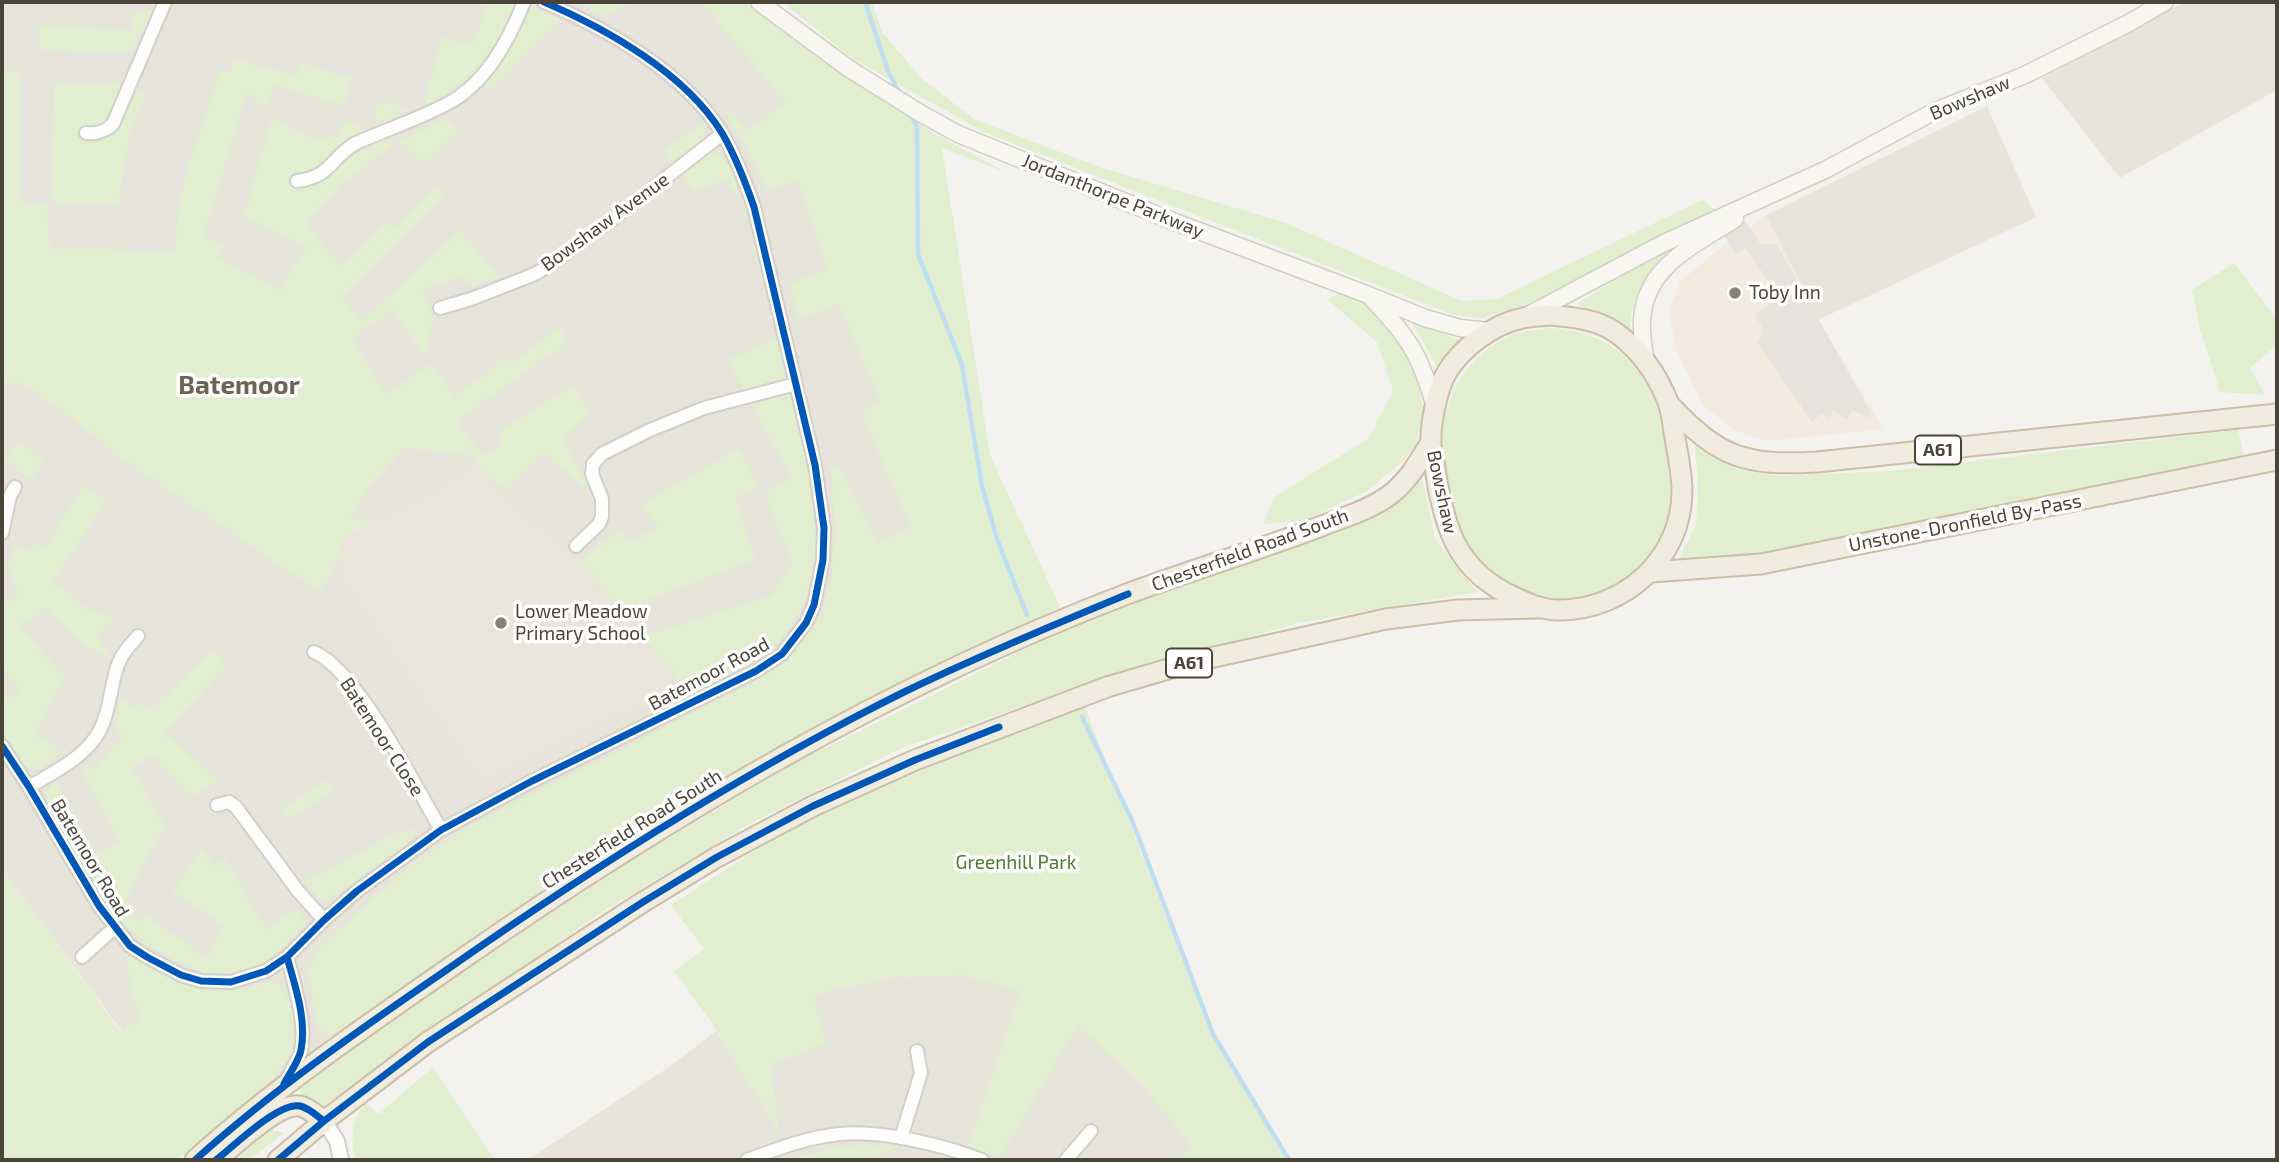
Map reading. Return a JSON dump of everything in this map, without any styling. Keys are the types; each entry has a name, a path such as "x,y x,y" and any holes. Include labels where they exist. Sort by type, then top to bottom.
{"highway":[{"name":"Bowshaw","path":"1549,315 1576,317 1613,331 1645,359 1668,403 1678,453 1682,492 1677,525 1667,548 1651,572 1607,601 1587,607 1559,610 1538,608 1500,591 1479,576 1452,540 1443,514 1431,442 1435,407 1447,373 1466,350 1490,331 1522,318 1549,315"},
{"name":"A61","path":"1668,403 1696,431 1725,452 1777,464 2277,414"},
{"name":"Chesterfield Road South","path":"195,1160 328,1052 541,904 671,822 798,748 905,692 1008,643 1128,594 1301,534 1375,505 1411,474 1431,442"},
{"name":"Unstone-Dronfield By-Pass","path":"1651,572 1761,564 2277,460"},
{"name":"A61","path":"278,1160 324,1121 428,1042 643,902 717,857 801,813 915,760 1107,687 1192,662 1386,619 1458,610 1538,608"},
{"path":"216,1160 277,1112 298,1105 324,1121"}],"main road":[{"name":"Jordanthorpe Parkway","path":"759,2 888,93 958,134 1175,222 1366,294 1399,327 1414,349 1425,371 1435,407"},
{"name":"Bowshaw","path":"1522,318 1664,243 1825,170 1935,111 2025,75 2165,2"},
{"name":"Bowshaw","path":"1645,359 1642,320 1649,290 1664,267 1774,192"},
{"path":"1366,294 1425,318 1460,328 1490,331"}],"street":[{"path":"86,133 106,131 113,124 165,2"},
{"path":"298,181 323,174 343,150 356,143 449,103 479,79 494,61 524,2"},
{"name":"Batemoor Road","path":"2,746 99,906 130,946 181,975 201,981 231,982 266,971 287,957 357,891 441,830 532,781 756,671 782,654 796,637 814,606 823,560 824,528 815,465 754,207 741,169 708,113 665,73 600,29 544,2"},
{"name":"Bowshaw Avenue","path":"440,308 535,274 621,213 722,134"},
{"path":"576,546 599,524 602,517 602,499 592,474 593,464 602,454 664,423 704,408 796,384"},
{"path":"2,533 10,496 15,487"},
{"path":"29,787 73,759 88,747 99,732 106,716 118,663 125,650 138,636"},
{"name":"Batemoor Close","path":"314,652 335,665 357,691 441,830"},
{"path":"217,805 229,802 236,807 298,891 324,920"},
{"name":"Batemoor Road","path":"82,957 114,928"},
{"path":"283,1088 301,1051 299,1001 287,957"},
{"path":"901,1138 920,1073 917,1051"},
{"path":"324,1121 337,1141 341,1160"},
{"path":"1066,1160 1091,1131"},
{"path":"747,1160 806,1140 864,1133 901,1138 981,1160"}],"shaded area":[{"name":"Batemoor","path":"2,2 744,2 856,83 894,106 969,514 582,868 330,1037 202,1140 2,869"},
{"path":"2184,2 2277,2 2277,90 2120,178 2042,78"},
{"path":"1987,106 2036,217 1818,320 1766,215"},
{"path":"1741,214 1761,245 1776,243 1870,411 1869,418 1853,410 1847,419 1833,411 1829,418 1821,414 1812,422 1758,343 1763,330 1755,314 1779,297 1746,248 1735,254 1720,229"},
{"path":"1766,215 1818,320 1884,429 1766,441 1733,430 1703,405 1676,350 1669,311 1680,282 1716,251"},
{"name":"Lower Meadow Primary School","path":"475,464 580,561 686,689 575,737 480,787 333,569 345,538"},
{"path":"961,975 1020,990 1078,1024 1144,1086 1203,1160 527,1160 669,1067 716,1031 778,1129 770,1066 812,995 893,977"}],"green space":[{"path":"479,2 517,2 562,20 491,88 474,73 428,104 424,100 443,36 461,44 474,40 486,8"},
{"path":"578,2 630,2 605,18"},
{"path":"702,2 744,2 856,83 932,132 1007,173 942,148 990,455 1060,607 582,868 330,1037 317,1028 308,970 316,952 398,875 447,839 745,687 788,659 822,616 831,580 835,530 829,466 839,467 878,542 911,528 861,412 880,402 839,304 798,319 790,284 827,269 798,181 766,190 723,109 726,108 747,130 785,103"},
{"path":"783,2 872,2 882,32 921,78 974,119 1102,168 1286,223 1462,301 1497,299 1702,200 1715,210 1524,305 1482,318 1456,316 986,133 851,58"},
{"path":"153,11 131,52 39,50 39,26 131,30 133,12"},
{"path":"234,58 296,76 300,63 352,78 344,106 275,85 264,106 246,94 204,237 225,245 219,258 280,290 306,246 243,218 272,118 312,139 338,137 348,120 394,144 341,185 306,223 341,267 386,223 394,228 436,186 445,194 341,298 363,321 460,230 501,278 472,286 461,277 423,290 433,319 427,351 423,355 392,310 352,338 386,394 432,363 455,397 505,357 511,363 562,326 565,344 457,421 483,455 502,445 498,432 573,385 590,413 563,438 590,492 544,454 506,490 478,468 476,456 405,448 365,491 351,518 375,521 345,538 321,591 113,453 74,419 20,383 15,385 2,377 3,71 20,72 20,202 47,205 50,249 106,249 175,254 179,203 190,161 221,70 229,72"},
{"path":"54,83 116,83 147,93 131,129 118,204 52,204"},
{"path":"385,101 408,110 378,124 375,111 378,105"},
{"path":"446,118 459,132 423,164 399,141"},
{"path":"704,122 706,131 703,139 711,153 724,158 728,164 735,177 740,199 724,180 693,192 664,150"},
{"path":"1668,252 1641,287 1633,306 1630,330 1576,304 1645,262"},
{"path":"2234,263 2277,320 2277,345 2250,368 2265,395 2220,392 2200,329 2192,290"},
{"path":"1341,292 1365,304 1394,333 1418,375 1423,409 1415,447 1402,462 1367,491 1305,520 1264,524 1273,498 1369,438 1393,391 1377,342 1328,300"},
{"path":"1411,321 1462,341 1438,369"},
{"path":"1549,328 1578,332 1602,341 1623,354 1639,371 1660,414 1670,479 1670,507 1666,525 1647,562 1625,581 1608,590 1566,602 1528,596 1476,560 1459,529 1442,454 1442,434 1452,396 1473,362 1504,339 1523,332"},
{"path":"776,338 795,407 811,488 815,528 813,567 804,602 787,632 777,643 741,667 686,689 643,636 771,596 792,563 765,494 791,477 727,360"},
{"path":"2238,430 2244,455 1747,556 1677,563 1696,525 1698,489 1695,443 1736,469 1778,476 1889,471"},
{"path":"17,442 44,460 32,479 5,461"},
{"path":"739,449 759,487 736,497 755,560 621,610 580,561 619,530 628,543 657,527 641,504"},
{"path":"1420,470 1435,538 1478,592 1298,623 1088,684 904,747 749,824 607,909 320,1108 296,1090 463,971 631,860 795,763 1064,630 1193,581 1320,538 1390,502"},
{"path":"82,487 106,501 53,582 91,611 115,617 96,636 110,656 108,660 101,652 88,648 45,608 20,626 65,677 35,734 62,752 42,766 30,768 23,763 2,730 2,703 20,691 2,666 2,605 19,594 8,568 15,544 28,551 35,543 44,549"},
{"path":"212,650 228,665 164,733 219,781 191,797 153,755 132,768 165,825 123,905 140,922 146,915 207,958 224,926 172,892 202,849 215,865 225,858 266,929 296,909 302,916 304,927 274,956 248,972 223,976 207,974 173,960 128,928 118,918 47,801 48,789 55,780 97,854 119,841 81,770 87,764 95,769 121,737 114,727 122,696 134,709 141,703 150,711"},
{"name":"Greenhill Park","path":"1084,705 1213,1038 1288,1160 1175,1160 1192,1147 1144,1086 1078,1025 999,1159 969,1144 1020,991 961,975 893,977 813,995 826,1043 770,1066 780,1135 712,1023 674,971 704,949 671,905 784,832 906,773"},
{"path":"324,780 334,791 287,820 281,810"},
{"path":"418,829 407,843 334,897 324,901 316,896 305,881 397,832"},
{"path":"2,869 121,1032 140,1019 131,990 125,952 167,976 193,985 242,989 273,983 283,985 292,1011 296,1038 288,1058 268,1086 176,1160 2,1160"},
{"path":"433,1067 495,1160 355,1160 353,1130 365,1103 379,1114"},
{"path":"266,1128 284,1133 249,1160 224,1160"},
{"path":"898,1146 869,1160 788,1160 829,1148"}],"waterway":[{"path":"865,2 888,71 900,94"},
{"path":"910,114 917,127 918,254 962,365 982,486 997,539 1027,615"},
{"path":"1082,717 1132,820 1213,1034 1289,1160"}],"cycle path":[{"path":"2,746 99,906 130,946 181,975 201,981 231,982 266,971 287,957 357,891 441,830 532,781 756,671 782,654 806,623 814,605 823,560 824,528 815,465 754,207 740,169 722,133 706,111 666,72 618,39 544,2"},
{"path":"195,1160 255,1109 349,1038 556,895 670,822 787,754 906,691 1128,594"},
{"path":"278,1160 324,1121 428,1042 717,857 813,806 915,760 999,727"},
{"path":"284,1084 298,1059 302,1038 299,1003 287,957"},
{"path":"216,1160 268,1118 291,1107 303,1107 324,1121"}],"place":[{"name":"Toby Inn","path":"1735,293"},
{"name":"Lower Meadow Primary School","path":"501,623"}],"district":[{"name":"Batemoor","path":"239,385"}]}
